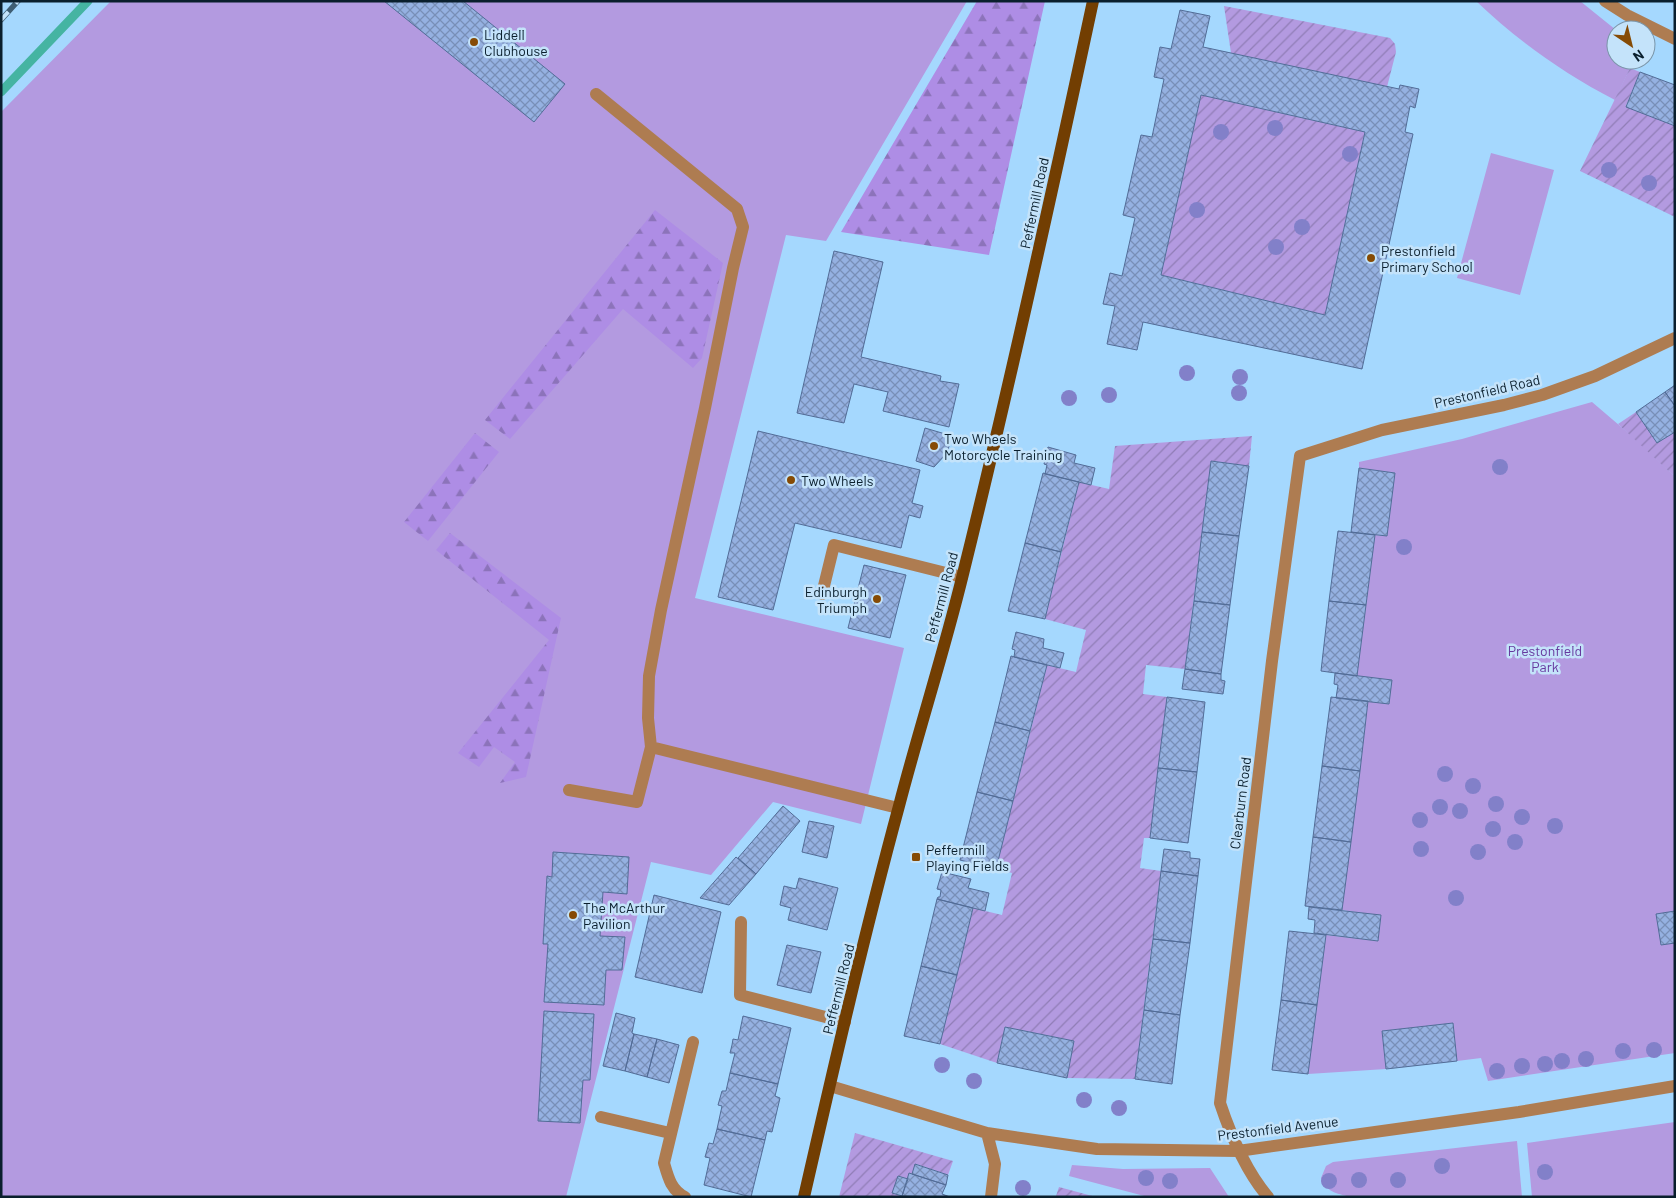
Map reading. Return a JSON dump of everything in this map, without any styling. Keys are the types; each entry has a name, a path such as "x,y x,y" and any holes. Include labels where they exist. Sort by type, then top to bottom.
{"main road":[{"name":"Peffermill Road","path":"804,1197 898,808 962,576 1043,234 1093,1"}],"street":[{"path":"1605,1 1627,15 1675,39"},
{"path":"569,790 637,802 651,747 648,718 651,666 663,600 703,418 733,268 744,227 737,209 596,94"},
{"name":"Prestonfield Road","path":"1300,456 1382,430 1504,405 1542,395 1595,376 1675,338"},
{"name":"Clearburn Road","path":"1268,1197 1238,1151 1229,1131 1220,1102 1272,661 1300,456"},
{"path":"822,594 834,545 962,576"},
{"path":"651,747 898,808"},
{"path":"741,922 740,995 845,1022"},
{"path":"685,1197 677,1193 668,1178 664,1163 693,1042"},
{"name":"Prestonfield Avenue","path":"830,1086 987,1133 1097,1149 1238,1151 1519,1112 1675,1086"},
{"path":"601,1117 670,1134"},
{"path":"987,1133 995,1164 991,1197"}],"green space":[{"path":"111,1 967,1 826,241 786,235 695,598 904,648 861,824 773,802 711,875 651,862 566,1197 1,1197 1,112"},
{"path":"977,1 1045,1 989,255 841,232"},
{"path":"1476,1 1580,1 1606,22 1606,70 1629,70 1615,100 1559,67 1492,16"},
{"path":"1224,6 1390,38 1395,44 1396,52 1387,87 1231,53"},
{"path":"1629,70 1640,72 1626,106 1675,126 1675,217 1580,171"},
{"path":"1201,95 1365,132 1325,315 1161,275"},
{"path":"1491,153 1554,170 1520,295 1457,278"},
{"path":"655,210 723,263 702,358 693,368 623,309 510,439 485,420"},
{"name":"Prestonfield Park","path":"1592,402 1640,443 1675,477 1675,1053 1488,1081 1481,1058 1457,1061 1453,1023 1382,1031 1386,1069 1308,1074 1326,935 1378,941 1381,916 1342,910 1368,701 1389,704 1392,680 1357,676 1375,535 1387,536 1395,473 1359,468 1359,462 1462,439"},
{"path":"1636,412 1657,443 1675,432 1675,477 1618,424"},
{"path":"475,433 499,452 428,541 404,522"},
{"path":"1252,436 1249,466 1211,461 1185,669 1146,665 1143,694 1167,697 1150,838 1144,838 1140,868 1161,871 1135,1079 1067,1078 1074,1041 1005,1027 997,1063 940,1044 973,908 1002,915 1012,873 996,869 1047,665 1076,672 1086,630 1045,619 1079,482 1109,489 1115,446"},
{"path":"450,533 561,618 526,777 500,783 515,762 494,747 479,767 458,753 549,640 436,550"},
{"path":"1675,1122 1675,1197 1532,1197 1527,1143"},
{"path":"855,1133 953,1161 948,1175 916,1164 908,1179 898,1176 893,1193 902,1197 839,1197"},
{"path":"1517,1141 1522,1197 1350,1197 1329,1189 1321,1178 1326,1166 1333,1162"},
{"path":"1072,1165 1123,1169 1210,1168 1229,1197 1148,1197 1069,1176"},
{"path":"1059,1187 1096,1197 1059,1197 1056,1196"}],"building":[{"name":"Liddell Clubhouse","path":"384,1 463,1 565,84 534,122"},
{"path":"1180,10 1210,16 1203,47 1399,89 1400,85 1419,89 1415,108 1410,106 1405,132 1413,134 1362,369 1143,322 1137,350 1107,344 1115,306 1103,304 1110,273 1122,276 1135,218 1123,215 1141,135 1152,137 1164,79 1154,77 1160,47 1171,49","holes":["1201,95 1365,132 1325,315 1161,275"]},
{"path":"1640,72 1675,85 1675,126 1626,107"},
{"path":"834,251 883,262 861,357 941,376 940,381 959,384 949,427 883,411 888,392 854,384 844,423 797,413"},
{"path":"1675,385 1675,406 1665,392"},
{"path":"1665,392 1675,406 1675,432 1657,443 1636,412"},
{"path":"925,428 952,436 947,453 934,467 916,461"},
{"path":"758,431 920,470 912,503 923,506 920,518 909,515 901,548 795,523 773,610 718,597"},
{"path":"1048,447 1076,455 1074,463 1095,468 1091,485 1045,474 1047,465 1044,464"},
{"path":"1211,461 1249,466 1239,536 1202,532"},
{"path":"1359,468 1395,473 1387,536 1351,532"},
{"path":"1043,473 1079,482 1061,552 1025,543"},
{"path":"1338,531 1375,535 1366,605 1329,601"},
{"path":"1202,532 1239,536 1230,605 1194,601"},
{"path":"1025,543 1061,552 1045,619 1008,611"},
{"path":"864,565 906,575 890,638 848,628"},
{"path":"1194,601 1230,605 1221,674 1185,669"},
{"path":"1329,601 1366,605 1357,676 1321,671"},
{"path":"1016,632 1044,639 1043,648 1064,653 1060,668 1014,657 1015,650 1012,649"},
{"path":"1011,656 1047,665 1030,731 995,722"},
{"path":"1185,669 1221,674 1221,680 1225,681 1223,694 1182,689"},
{"path":"1335,673 1392,680 1389,704 1336,698 1338,685 1334,684"},
{"path":"1167,697 1205,702 1197,772 1158,768"},
{"path":"1331,697 1368,701 1360,771 1322,766"},
{"path":"995,722 1030,731 1013,801 977,792"},
{"path":"1322,766 1360,771 1351,842 1313,837"},
{"path":"1158,768 1197,772 1188,843 1150,838"},
{"path":"977,792 1013,801 996,869 960,860"},
{"path":"783,806 800,821 756,874 738,858"},
{"path":"809,821 834,826 827,858 802,852"},
{"path":"1313,837 1351,842 1342,910 1305,906"},
{"path":"1164,849 1190,852 1190,858 1200,859 1198,876 1161,871"},
{"name":"The McArthur Pavilion","path":"553,852 629,857 627,894 603,892 600,936 625,937 622,970 606,970 604,1005 544,1002 548,944 543,944 547,876 552,877"},
{"path":"736,857 756,874 729,905 700,898"},
{"path":"1161,871 1198,876 1190,943 1153,939"},
{"path":"942,872 971,879 968,888 989,893 985,911 937,899 940,897 941,890 937,889"},
{"path":"799,878 838,888 827,930 788,920 791,908 780,905 784,886 796,889"},
{"path":"654,895 721,912 702,993 635,977"},
{"path":"937,899 973,908 957,975 921,966"},
{"path":"1309,907 1381,915 1378,941 1314,933 1315,920 1308,919"},
{"path":"1675,911 1675,943 1661,945 1656,914"},
{"path":"1289,931 1326,935 1317,1005 1281,1000"},
{"path":"1153,939 1190,943 1180,1015 1144,1010"},
{"path":"787,945 821,952 811,993 777,985"},
{"path":"921,966 957,975 940,1044 904,1036"},
{"path":"1281,1000 1317,1005 1308,1074 1272,1070"},
{"path":"1144,1010 1180,1015 1172,1084 1135,1079"},
{"path":"544,1011 594,1014 590,1080 583,1080 580,1123 538,1121"},
{"path":"616,1013 635,1018 632,1033 634,1034 625,1071 603,1066"},
{"path":"743,1016 791,1028 778,1084 730,1073 735,1053 730,1053 733,1039 738,1040"},
{"path":"1453,1023 1457,1061 1386,1069 1382,1031"},
{"path":"1005,1027 1074,1041 1067,1078 997,1063"},
{"path":"634,1034 657,1039 647,1077 625,1071"},
{"path":"657,1039 679,1045 669,1083 647,1077"},
{"path":"730,1073 778,1084 775,1096 780,1098 772,1132 767,1131 765,1140 717,1129 722,1106 718,1105 722,1091 726,1091"},
{"path":"717,1129 765,1140 751,1197 704,1185 710,1158 705,1157 709,1143 713,1144"},
{"path":"915,1164 948,1175 946,1185 912,1174"},
{"path":"909,1173 946,1185 942,1194 950,1197 902,1196"},
{"path":"898,1176 908,1179 902,1196 892,1193"}],"waterway":[{"path":"1,92 88,1"}],"railway":[{"path":"1,20 18,1"}],"place":[{"name":"Liddell Clubhouse","path":"474,42"},
{"name":"Prestonfield Primary School","path":"1371,258"},
{"name":"Two Wheels Motorcycle Training","path":"934,446"},
{"name":"Two Wheels","path":"791,480"},
{"name":"Edinburgh Triumph","path":"877,599"},
{"name":"Peffermill Playing Fields","path":"916,857"},
{"name":"The McArthur Pavilion","path":"573,915"}]}
